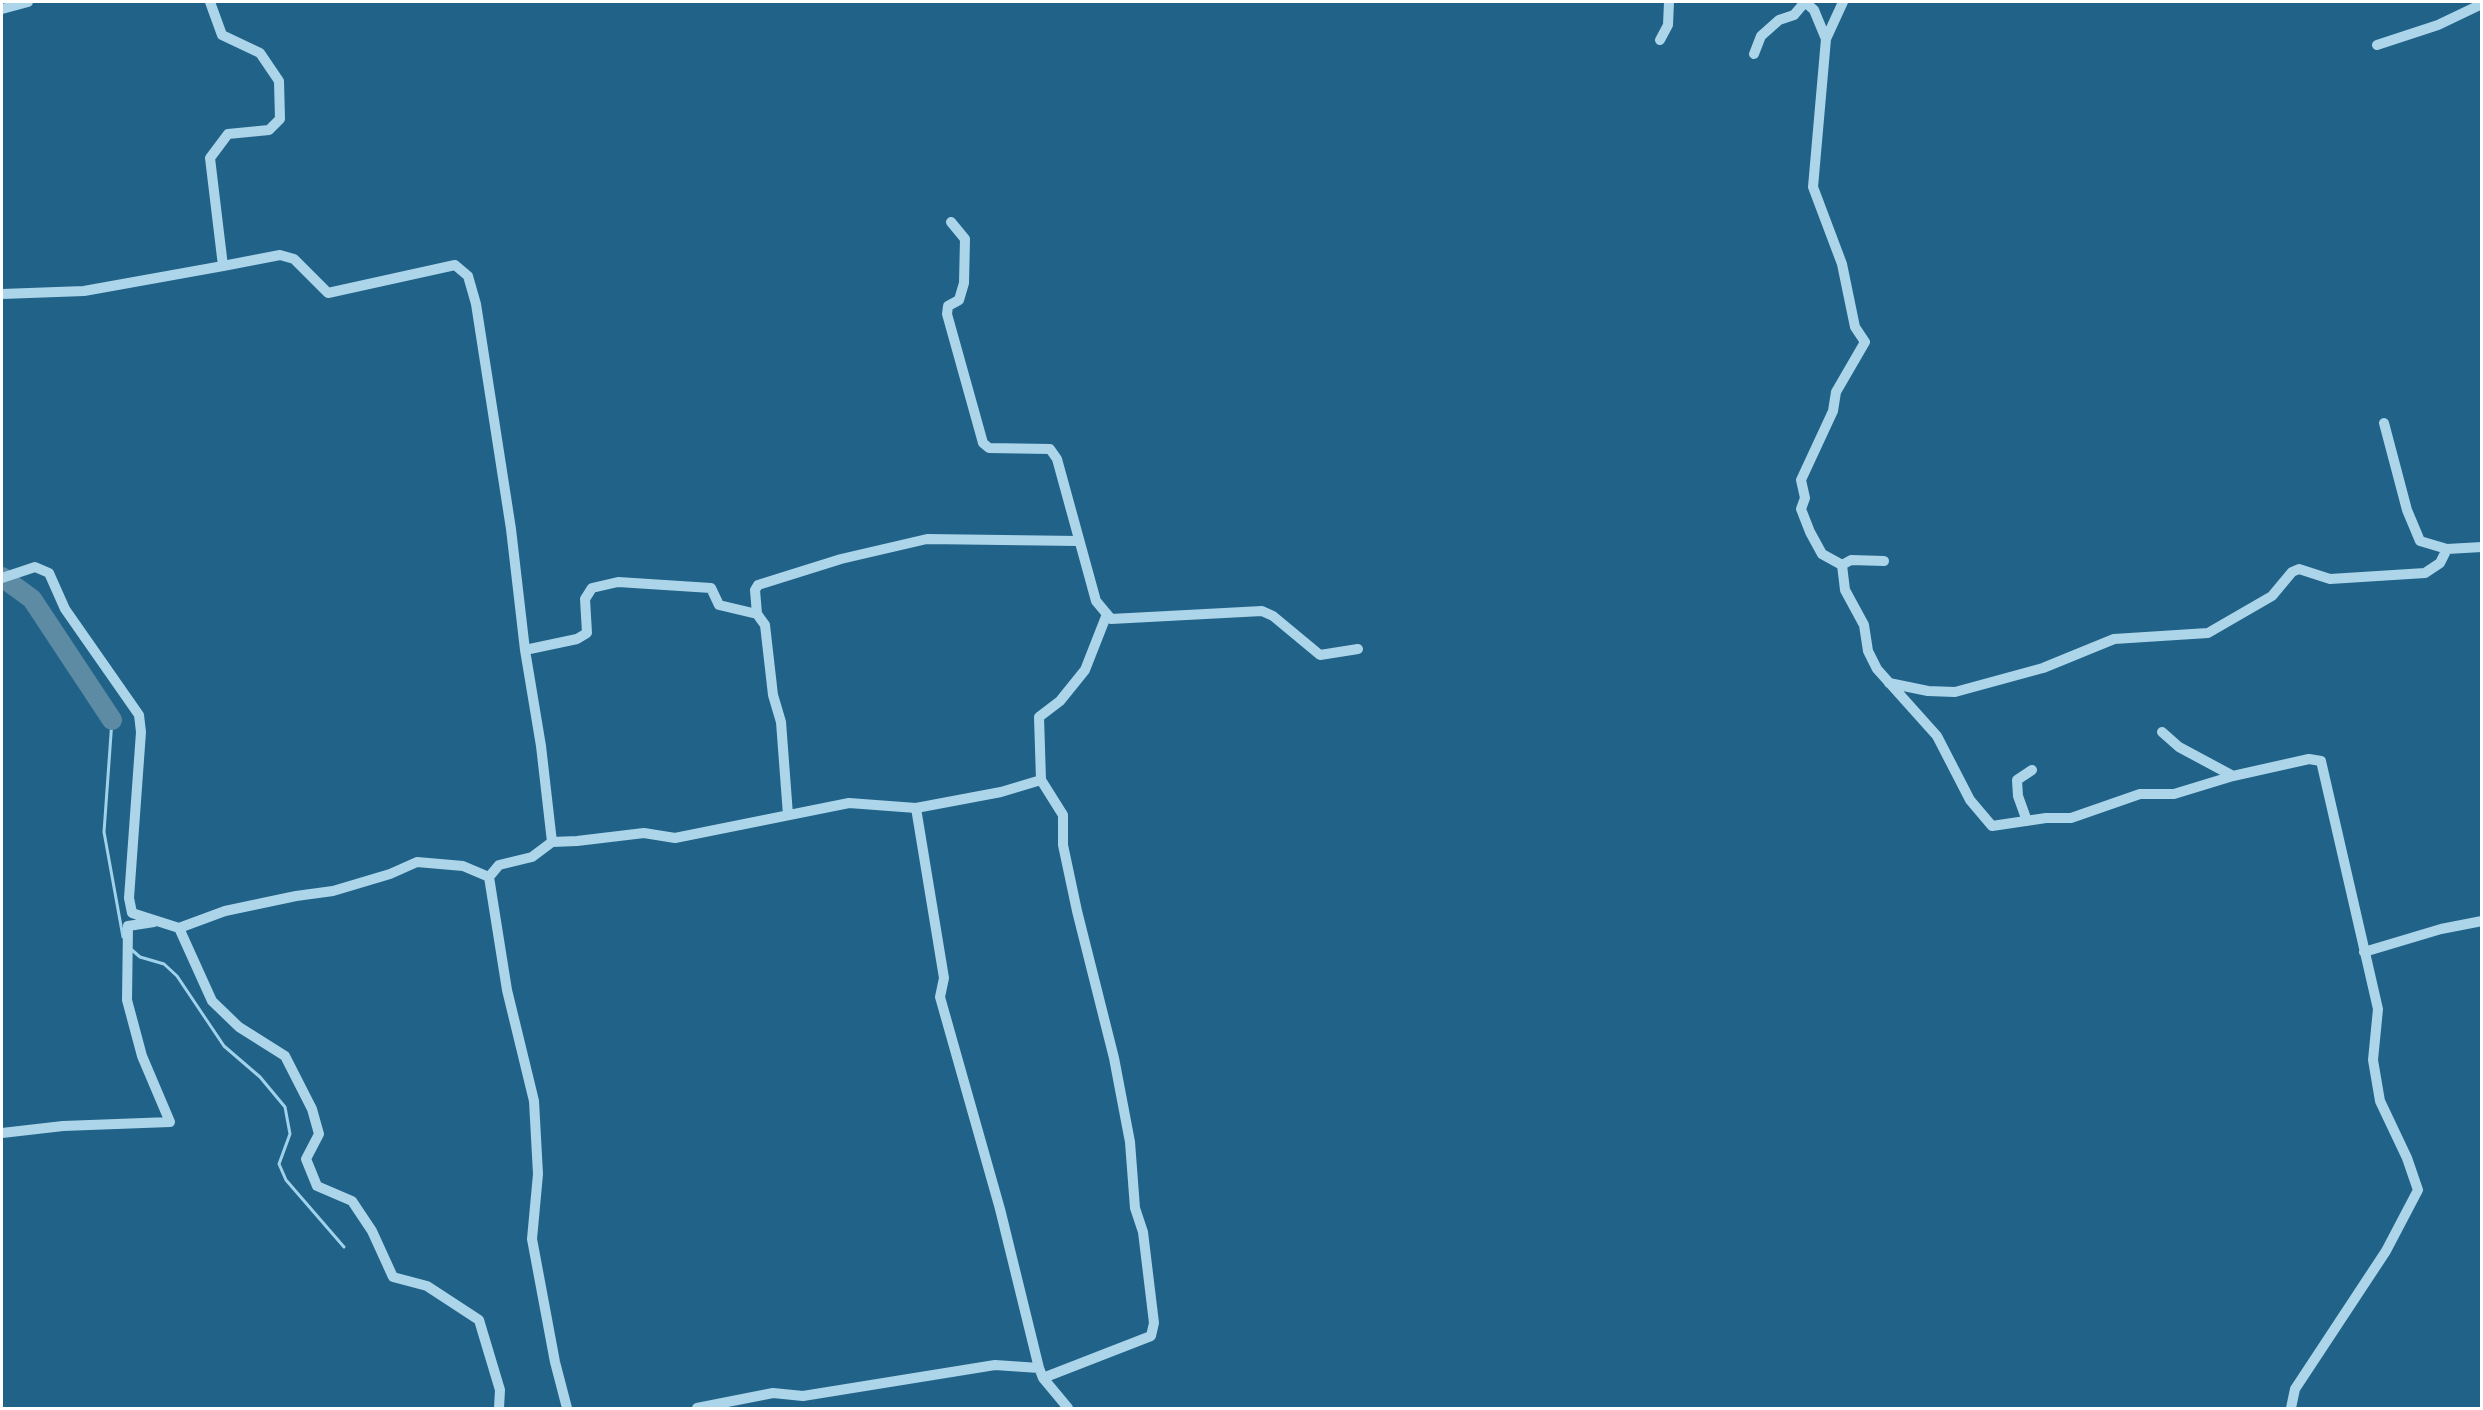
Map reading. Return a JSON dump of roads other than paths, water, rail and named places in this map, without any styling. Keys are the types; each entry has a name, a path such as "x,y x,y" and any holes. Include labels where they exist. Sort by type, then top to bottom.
{"street":[{"path":"2,9 28,2"},
{"path":"210,2 222,35 260,53 279,81 280,119 268,130 228,134 210,158 223,266"},
{"path":"1660,40 1668,25 1669,2"},
{"path":"1754,54 1761,36 1779,20 1794,15 1805,2 1814,10 1826,39"},
{"path":"1842,565 1822,554 1810,532 1801,509 1805,498 1801,480 1833,411 1836,392 1865,342 1855,327 1842,264 1813,187 1826,39 1843,2"},
{"path":"2377,45 2438,24 2481,4"},
{"path":"951,222 965,239 964,283 959,300 948,306 947,314 983,443 989,448 1050,449 1057,459 1096,601 1111,619 1262,611 1274,616 1320,655 1358,649"},
{"path":"2,294 84,291 280,255 294,259 328,293 455,265 468,276 476,303 485,351 511,529 525,650 541,746 552,842"},
{"path":"2384,423 2406,510 2420,541 2447,549 2481,547"},
{"path":"788,815 781,722 773,695 765,625 757,615 755,590 758,585 841,559 927,539 1078,541"},
{"path":"1889,682 1928,691 1955,692 2043,668 2114,639 2208,633 2272,596 2292,572 2299,569 2330,579 2426,573 2440,563 2447,549"},
{"path":"1842,565 1851,560 1884,561"},
{"path":"1842,565 1845,590 1864,625 1868,651 1877,669 1936,736 1970,800 1992,826 2071,818 2140,794 2174,794 2234,776 2309,759 2321,761 2378,1009 2373,1060 2380,1101 2407,1158 2418,1190 2386,1251 2295,1389 2291,1408"},
{"path":"2,578 34,567 50,573 65,609 139,715 141,732 129,898 132,913 179,928 225,911 296,896 333,891 390,874 417,862 464,866 489,877"},
{"path":"525,650 577,639 586,633 585,599 592,588 618,582 711,588 719,605 757,615"},
{"path":"697,1408 773,1393 803,1396 995,1365 1041,1373 1151,1336 1154,1323 1143,1232 1135,1208 1130,1142 1114,1058 1063,845 1063,815 1041,780 1039,717 1060,701 1085,670 1107,614"},
{"path":"2162,732 2179,747 2234,776"},
{"path":"2027,821 2018,796 2017,780 2032,770"},
{"path":"567,1408 555,1362 532,1239 538,1174 534,1101 507,990 489,877 499,865 532,857 552,842 644,833 675,838 849,803 916,808 1001,792 1041,780"},
{"path":"916,808 944,978 940,997 1000,1209 1041,1373 1068,1408"},
{"path":"2,1133 63,1126 170,1122 142,1056 127,1000 128,926 157,921"},
{"path":"2364,952 2441,929 2481,921"},
{"path":"179,928 212,1001 239,1027 285,1056 312,1109 319,1134 306,1159 317,1186 352,1201 372,1231 393,1277 427,1286 479,1320 500,1390 499,1408"}],"waterway":[{"path":"2,577 32,599 112,720"},
{"path":"112,720 104,832 123,937"},
{"path":"132,950 140,957 164,964 177,976 224,1046 260,1077 285,1107 290,1134 279,1164 286,1180 344,1247"}]}
